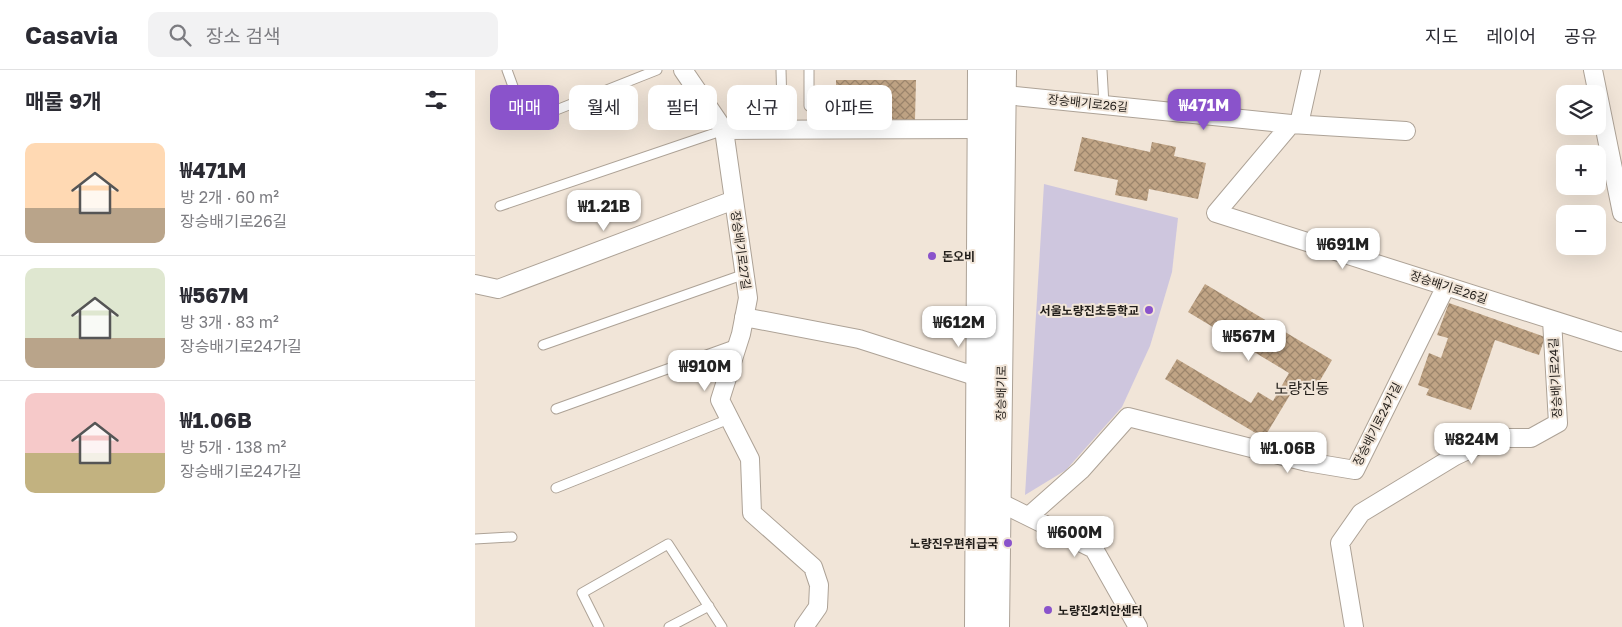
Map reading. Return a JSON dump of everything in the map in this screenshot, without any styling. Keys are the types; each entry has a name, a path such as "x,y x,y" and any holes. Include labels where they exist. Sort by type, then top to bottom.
{"street":[{"path":"683,70 724,130 980,129"},
{"name":"장승배기로","path":"977,627 980,70"},
{"name":"장승배기로","path":"997,627 1004,70"},
{"path":"1295,124 1311,70"},
{"path":"1593,70 1622,213"},
{"name":"장승배기로26길","path":"1005,95 1295,124 1406,132"},
{"name":"장승배기로26길","path":"1295,124 1216,213 1622,342"},
{"name":"장승배기로27길","path":"724,130 748,298 738,344 720,400 750,459 752,513 813,567 819,585 818,607 804,627"},
{"path":"475,284 498,289 734,200"},
{"name":"장승배기로24가길","path":"1029,516 1081,470 1128,417 1307,462 1355,470 1446,286"},
{"path":"744,317 859,339 978,377"},
{"name":"장승배기로24길","path":"1354,627 1340,543 1361,512 1455,456 1493,438 1531,438 1558,423 1552,320"},
{"path":"999,502 1094,549 1138,627"}],"lane":[{"path":"507,70 526,122 657,70"},
{"path":"781,70 781,85"},
{"path":"809,70 809,85"},
{"path":"1102,70 1104,105"},
{"path":"500,206 724,130"},
{"path":"543,345 745,274"},
{"path":"556,409 738,344"},
{"path":"556,488 729,419"},
{"path":"475,539 512,537"},
{"path":"599,627 582,593 668,544 722,627"},
{"path":"669,627 709,606"}],"shaded area":[{"path":"1044,184 1178,218 1172,272 1150,346 1122,407 1066,470 1025,495"}],"building":[{"path":"836,80 916,80 915,120 892,120 892,85 836,85"},
{"path":"1082,137 1150,152 1152,142 1176,147 1174,156 1206,163 1198,199 1149,189 1147,201 1115,195 1118,180 1074,171"},
{"path":"1205,284 1332,360 1315,389 1299,380 1264,438 1165,379 1177,359 1251,403 1258,392 1273,401 1289,373 1188,312"},
{"path":"1449,303 1545,337 1539,355 1495,340 1471,410 1426,395 1429,389 1418,385 1429,353 1441,358 1448,338 1437,335"}],"place":[{"name":"돈오비","path":"932,256"},
{"name":"서울노량진초등학교","path":"1149,310"},
{"name":"노량진우편취급국","path":"1008,543"},
{"name":"노량진2치안센터","path":"1048,610"}],"district":[{"name":"노량진동","path":"1302,388"}]}
